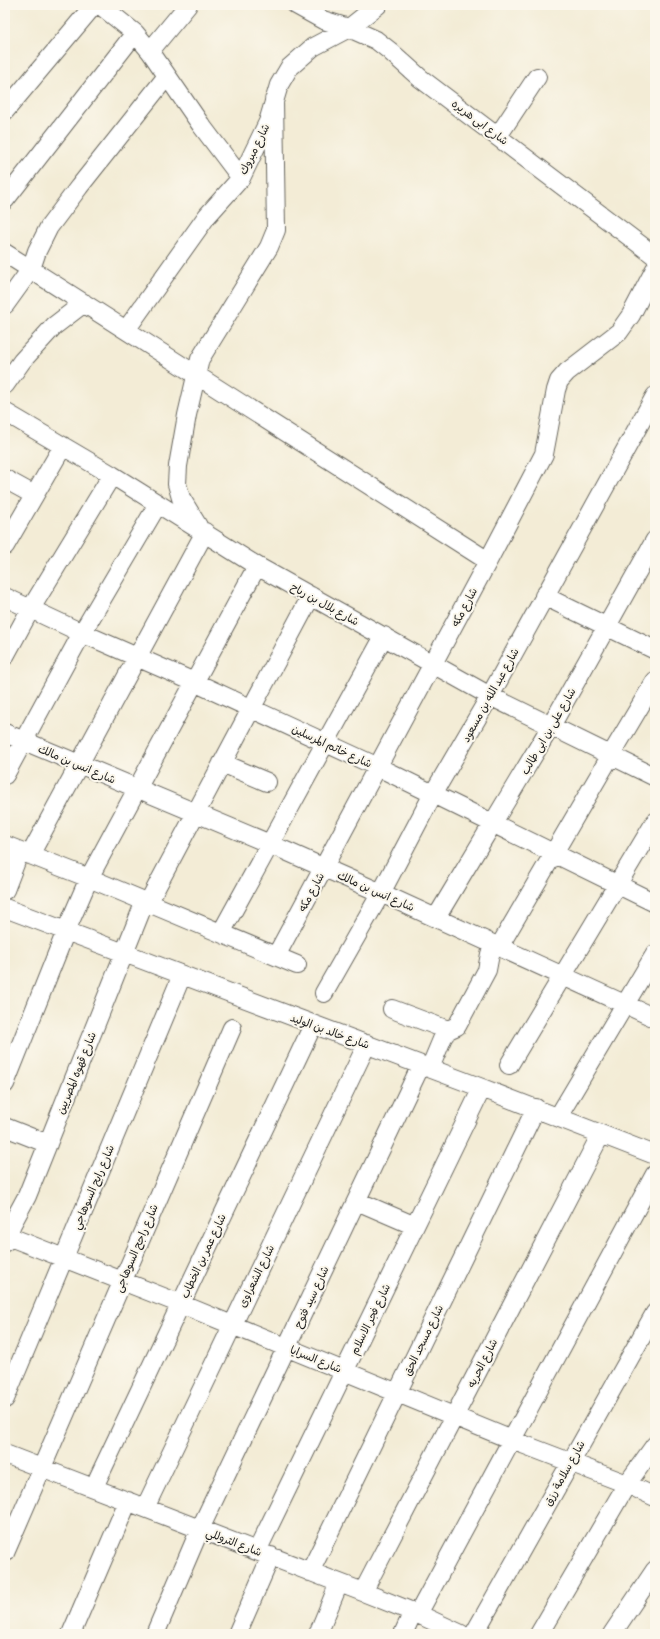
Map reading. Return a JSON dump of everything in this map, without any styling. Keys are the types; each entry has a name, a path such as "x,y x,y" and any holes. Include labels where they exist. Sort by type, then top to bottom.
{"street":[{"path":"5,111 94,5"},
{"path":"100,5 135,33 150,51 201,125 241,178"},
{"path":"150,51 188,5"},
{"name":"شارع ابى هريره","path":"296,5 323,20 349,28 376,40 420,78 655,256"},
{"name":"شارع مبروك","path":"126,330 207,216 241,178 268,122 279,85 290,68 313,46 349,28 378,5"},
{"path":"5,200 135,33"},
{"path":"5,305 31,269 37,251 49,227 168,76"},
{"path":"498,136 537,77"},
{"path":"5,890 18,850 79,765 202,531 181,498 177,484 178,466 186,414 200,359 269,247 276,230 274,100"},
{"path":"5,253 488,561"},
{"name":"شارع مكه","path":"276,956 433,665 544,454 559,381 567,372 619,332 631,314 655,269"},
{"path":"5,385 22,361 54,326 84,303"},
{"name":"شارع عبد الله بن مسعود","path":"324,993 381,893 433,794 490,696 655,396"},
{"name":"شارع بلال بن رباح","path":"5,412 112,475 257,566 384,636 433,665 490,696 611,754 655,777"},
{"path":"6,543 63,446"},
{"path":"5,656 30,610 112,475"},
{"path":"5,479 34,496"},
{"path":"5,775 82,634 158,504"},
{"name":"شارع على بن ابى طالب","path":"436,918 494,824 551,726 655,540"},
{"path":"5,1084 66,931 89,878 257,566"},
{"name":"شارع قهوه المصريين","path":"6,1238 22,1207 146,902 311,596"},
{"path":"544,596 655,650"},
{"name":"شارع خاتم المرسلين","path":"5,597 82,634 194,682 325,742 655,903"},
{"path":"222,933 384,636"},
{"name":"شارع سيد فتوح","path":"156,1634 200,1529 356,1201 426,1066 448,1030 457,1026 487,970 489,957 553,854 655,681"},
{"name":"شارع انس بن مالك","path":"5,733 270,844 655,1018"},
{"path":"222,763 267,782"},
{"path":"509,1065 655,822"},
{"path":"18,850 297,965"},
{"name":"شارع خالد بن الوليد","path":"5,908 426,1066 655,1155"},
{"path":"558,1117 655,954"},
{"name":"شارع رابح السوهاجي","path":"5,1399 182,975"},
{"path":"392,1009 448,1030"},
{"name":"شارع عمر بن الخطاب","path":"94,1488 313,1024"},
{"name":"شارع راجح السوهاجى","path":"5,1553 232,1028"},
{"name":"شارع الشعراوى","path":"71,1634 232,1325 367,1044"},
{"name":"شارع فجر الاسلام","path":"237,1634 264,1554 345,1371 482,1088"},
{"name":"شارع مسجد الحق","path":"310,1572 536,1108"},
{"path":"5,1127 48,1144"},
{"name":"شارع الحريه","path":"362,1592 601,1134"},
{"path":"403,1634 512,1440 655,1174"},
{"path":"356,1201 415,1226"},
{"name":"شارع السرايا","path":"6,1238 64,1258 181,1304 512,1440 627,1484 655,1497"},
{"name":"شارع سلامة رزق","path":"474,1634 570,1461 655,1313"},
{"path":"539,1634 627,1484 655,1445"},
{"name":"شارع التروللي","path":"5,1454 362,1592 415,1613 461,1634"},
{"path":"612,1634 655,1570"},
{"path":"318,1634 339,1583"}]}
